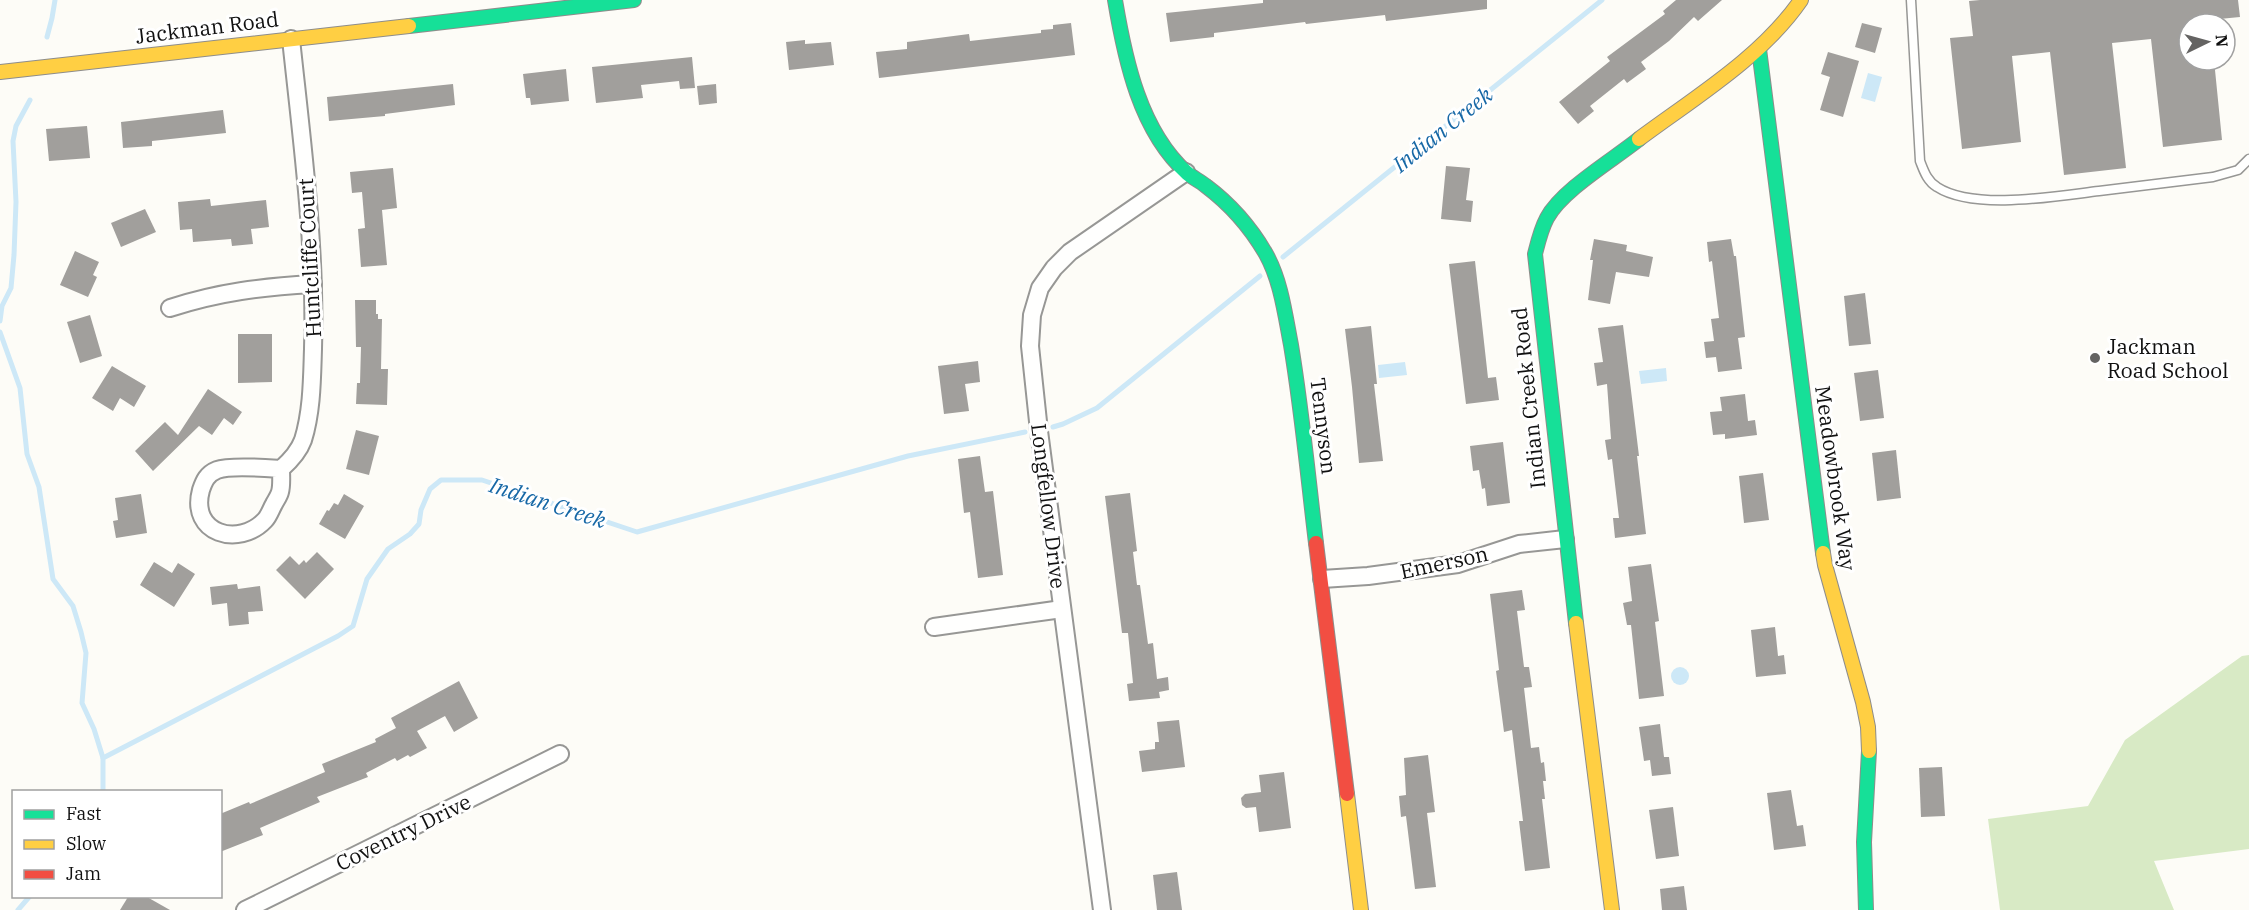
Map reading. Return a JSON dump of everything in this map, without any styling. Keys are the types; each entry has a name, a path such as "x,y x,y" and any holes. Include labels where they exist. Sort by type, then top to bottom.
{"street":[{"name":"Jackman Road","path":"0,72 634,0"},
{"name":"Tennyson","path":"1114,0 1123,50 1146,115 1170,153 1186,172 1220,199 1249,228 1268,256 1278,283 1295,368 1361,910"},
{"name":"Indian Creek Road","path":"1612,910 1565,539 1535,254 1540,231 1549,210 1569,192 1758,49 1788,19 1801,0"},
{"name":"Huntcliffe Court","path":"281,469 291,460 302,441 308,415 312,383 314,312 310,217 291,39"},
{"name":"Meadowbrook Way","path":"1758,49 1825,565 1868,727 1864,842 1866,910"},
{"name":"Longfellow Drive","path":"1102,910 1036,408 1030,346 1032,315 1040,288 1070,252 1186,172"},
{"path":"170,308 204,297 238,290 313,285"},
{"path":"217,469 281,469 280,493 265,520 248,531 232,535 219,532 199,515 199,498 205,478 217,469"},
{"name":"Emerson","path":"1322,579 1368,576 1458,564 1519,544 1565,539"},
{"path":"934,627 1062,609"},
{"name":"Coventry Drive","path":"245,910 560,754"}],"lane":[{"path":"1911,0 1920,161 1926,177 1937,187 1954,194 1981,199 2015,201 2213,177 2238,170 2249,159"}],"green space":[{"path":"2249,655 2249,849 2154,861 2174,910 2000,910 1988,819 2088,806 2125,740 2242,656"}],"water":[{"path":"1868,73 1882,77 1875,102 1861,98"},
{"path":"1405,362 1407,375 1379,378 1378,365"},
{"path":"1666,368 1667,381 1641,384 1639,371"},
{"path":"1676,667 1684,667 1689,672 1687,683 1676,685 1671,680 1671,672"}],"building":[{"path":"1263,0 1487,0 1487,9 1386,21 1385,15 1306,24 1305,22 1214,33 1214,37 1170,42 1166,13 1263,3"},
{"path":"1676,0 1722,0 1698,21 1694,17 1669,41 1641,62 1646,69 1627,83 1624,79 1590,106 1594,111 1578,124 1559,102 1610,61 1607,57 1665,14 1663,11"},
{"path":"2238,0 2240,17 2237,17 2237,12 2177,12 2177,72 2215,72 2222,140 2163,147 2151,39 2112,43 2126,168 2064,175 2050,52 2012,56 2021,142 1962,149 1950,38 1973,36 1969,1"},
{"path":"1071,23 1075,55 879,78 876,52 907,49 907,42 969,34 970,41 1041,33 1041,30 1053,29 1053,25"},
{"path":"1862,23 1882,28 1875,53 1855,47"},
{"path":"805,40 805,44 831,42 834,65 789,70 786,42"},
{"path":"1828,52 1859,61 1843,117 1820,110 1830,77 1821,74"},
{"path":"692,57 695,88 680,89 679,81 641,85 643,98 596,103 592,67"},
{"path":"566,69 569,101 531,105 530,98 526,98 523,74"},
{"path":"453,84 455,105 385,114 385,116 329,121 327,97"},
{"path":"716,84 717,103 699,105 697,86"},
{"path":"223,110 226,133 152,141 152,146 123,148 121,122"},
{"path":"87,126 90,158 49,161 46,129"},
{"path":"1446,166 1470,168 1466,200 1473,201 1471,222 1441,219"},
{"path":"393,168 397,208 382,210 387,265 361,267 358,229 365,228 362,192 352,193 350,172"},
{"path":"210,199 211,206 266,200 269,227 251,229 253,244 232,246 231,239 193,242 192,229 180,230 178,202"},
{"path":"145,209 156,232 121,247 111,223"},
{"path":"1594,239 1627,245 1626,251 1653,257 1649,277 1616,272 1610,304 1588,300 1593,260 1590,260"},
{"path":"1731,239 1734,256 1736,256 1745,337 1738,338 1742,369 1718,372 1716,357 1706,358 1704,342 1714,341 1711,319 1719,318 1712,261 1709,262 1707,242"},
{"path":"75,251 99,262 93,275 97,277 88,297 60,285"},
{"path":"1475,261 1488,378 1496,377 1499,400 1466,404 1449,264"},
{"path":"1865,293 1871,344 1849,346 1844,296"},
{"path":"355,300 376,300 376,314 378,314 378,319 382,319 381,369 388,369 387,405 356,404 357,383 360,383 361,347 356,347"},
{"path":"90,315 102,356 80,363 67,322"},
{"path":"1623,325 1646,534 1615,538 1613,518 1619,518 1612,459 1608,460 1605,440 1611,439 1607,384 1597,386 1594,363 1603,362 1598,328"},
{"path":"1371,326 1377,384 1374,384 1383,461 1359,463 1345,329"},
{"path":"238,334 272,334 272,382 238,383"},
{"path":"978,361 980,382 965,384 969,411 944,414 938,366"},
{"path":"112,366 146,386 134,407 120,398 113,411 92,398"},
{"path":"1878,370 1884,418 1860,421 1854,373"},
{"path":"208,389 242,412 233,425 224,418 212,435 199,426 153,471 135,451 165,422 178,435"},
{"path":"1745,394 1748,421 1755,420 1757,435 1725,439 1725,434 1713,435 1710,412 1722,411 1720,397"},
{"path":"356,430 379,436 369,475 346,469"},
{"path":"1503,442 1510,503 1487,506 1485,488 1482,489 1479,470 1473,471 1470,446"},
{"path":"1896,450 1901,498 1877,501 1872,453"},
{"path":"980,456 985,492 993,491 1003,575 978,578 970,512 964,513 958,459"},
{"path":"1763,473 1769,520 1744,523 1739,476"},
{"path":"1130,493 1137,551 1133,552 1148,644 1153,643 1157,679 1168,677 1169,690 1159,692 1160,698 1129,701 1127,684 1133,683 1128,633 1122,633 1105,496"},
{"path":"141,494 147,533 116,538 113,521 118,520 115,498"},
{"path":"344,494 364,506 345,539 319,524 327,510 329,511 334,503 338,505"},
{"path":"317,552 334,569 305,599 276,570 290,556 299,565 304,560 306,563"},
{"path":"154,562 172,573 178,563 195,574 174,607 140,585"},
{"path":"1651,564 1659,621 1655,622 1664,696 1639,699 1631,625 1627,625 1623,603 1632,601 1628,567"},
{"path":"237,584 238,589 260,586 263,611 248,612 249,624 229,626 227,603 212,605 210,587"},
{"path":"1522,590 1525,610 1517,611 1524,667 1529,667 1532,687 1524,688 1531,748 1539,747 1541,763 1544,762 1546,781 1543,781 1545,799 1542,799 1550,868 1525,871 1519,821 1523,821 1512,730 1504,732 1496,671 1499,670 1490,594"},
{"path":"1775,627 1778,656 1784,655 1786,674 1756,677 1751,630"},
{"path":"459,681 478,718 454,732 445,716 417,731 427,748 410,757 408,755 397,761 395,758 366,773 368,777 317,797 320,802 260,828 263,835 222,851 222,813 249,802 250,804 325,772 322,764 376,742 375,739 396,728 391,718"},
{"path":"1179,720 1185,767 1142,772 1139,751 1155,749 1155,742 1159,742 1157,722"},
{"path":"1660,724 1664,757 1669,757 1671,774 1652,776 1650,760 1644,761 1639,727"},
{"path":"1428,755 1435,812 1427,813 1436,887 1415,889 1406,816 1401,817 1399,796 1406,795 1404,758"},
{"path":"1942,767 1945,816 1921,817 1919,768"},
{"path":"1284,772 1291,828 1259,832 1256,807 1246,808 1242,805 1241,798 1245,794 1261,792 1259,775"},
{"path":"1791,790 1797,826 1803,825 1806,846 1774,850 1767,793"},
{"path":"1673,807 1679,856 1656,859 1649,810"},
{"path":"1177,872 1182,910 1157,910 1153,875"},
{"path":"1684,886 1687,910 1662,910 1660,889"},
{"path":"127,898 149,898 170,910 120,910"}],"waterway":[{"path":"47,37 55,0"},
{"name":"Indian Creek","path":"1283,257 1602,0"},
{"path":"0,321 2,306 11,288 14,255 16,202 13,141 16,126 30,100"},
{"name":"Indian Creek","path":"1053,427 1097,408 1260,276"},
{"path":"0,332 20,388 27,454 39,487 53,579 73,606 81,632 86,653 82,703 94,729 103,758"},
{"name":"Indian Creek","path":"103,790 103,758 338,636 353,626 367,579 388,549 410,534 419,524 421,510 430,489 441,480 482,480 637,532 908,456 1025,432"},
{"name":"Indian Creek","path":"18,910 28,898"}],"traffic: fast":[{"path":"409,26 634,0"},
{"path":"1115,0 1124,46 1137,93 1157,137 1187,173 1215,193 1239,217 1260,244 1271,264 1279,286 1295,370 1316,543"},
{"path":"1759,49 1823,553"},
{"path":"1576,623 1535,254 1543,227 1554,207 1576,186 1639,139"},
{"path":"1866,910 1864,842 1869,751"}],"traffic: slow":[{"path":"1639,139 1726,76 1747,58 1785,21 1801,0"},
{"path":"0,72 409,26"},
{"path":"1823,553 1863,702 1868,727 1869,751"},
{"path":"1576,623 1612,910"},
{"path":"1347,794 1361,910"}],"traffic: jam":[{"path":"1316,543 1347,794"}],"place":[{"name":"Jackman Road School","path":"2095,358"}]}
